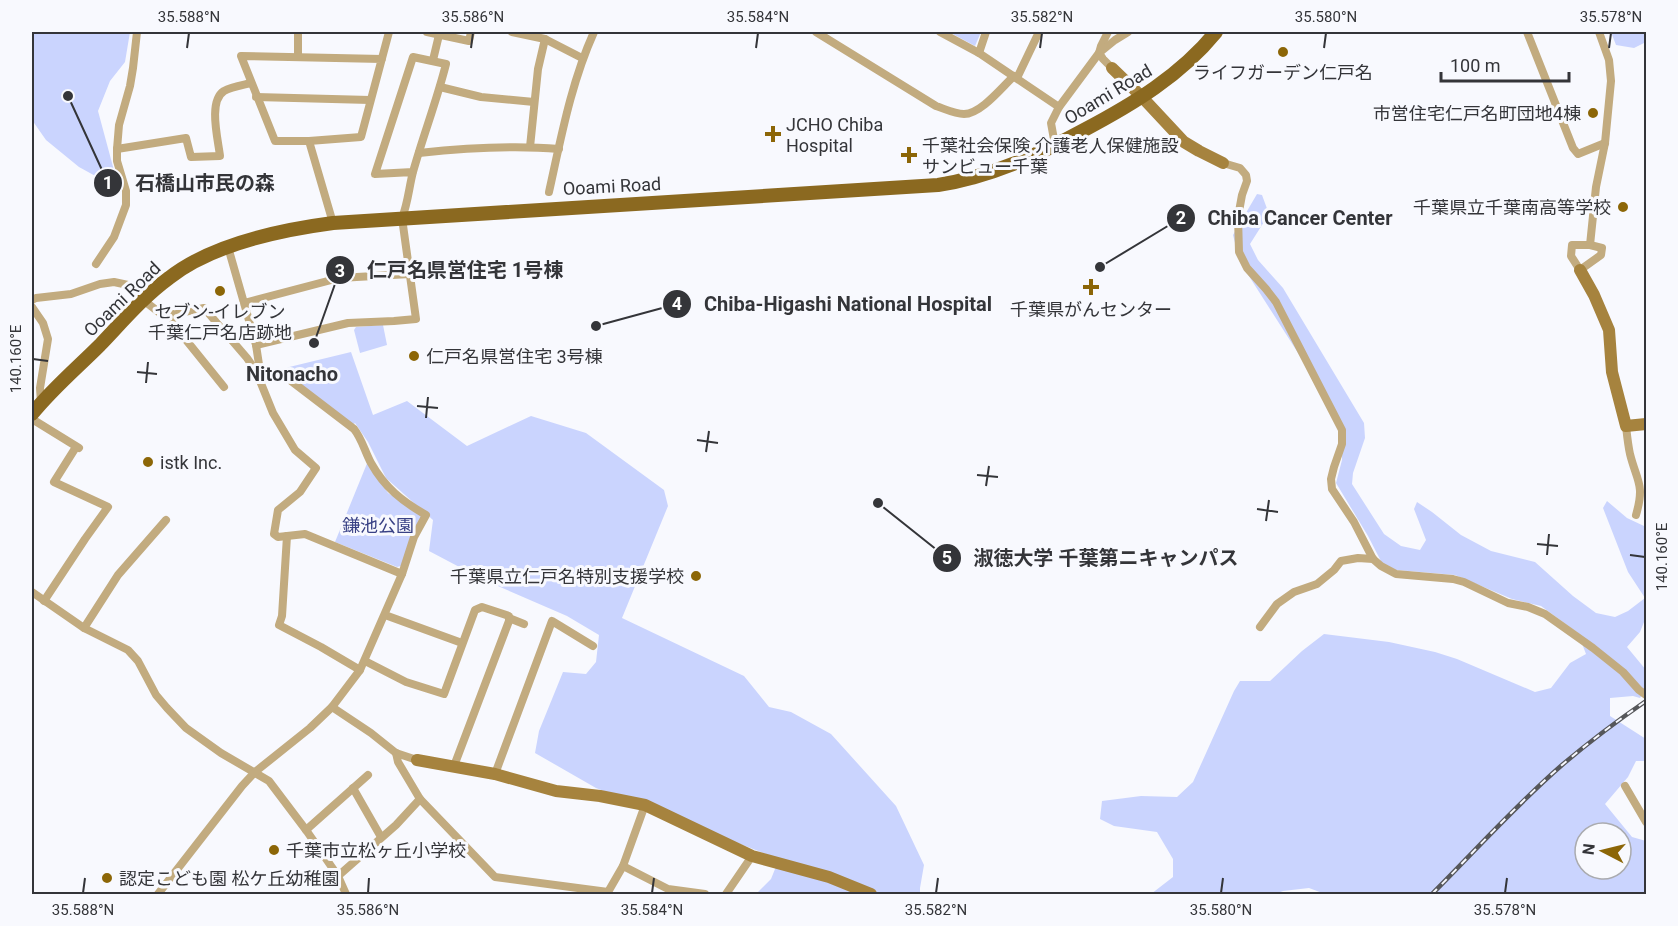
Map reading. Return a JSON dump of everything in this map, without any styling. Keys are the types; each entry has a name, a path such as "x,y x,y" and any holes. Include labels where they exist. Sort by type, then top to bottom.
{"main road":[{"name":"Ooami Road","path":"36,408 143,300 179,270 228,247 280,233 333,223 962,181 1016,163 1114,114 1155,89 1187,63 1216,32"}],"street":[{"path":"96,264 114,237 126,205 126,191 117,161 117,149 119,125 134,68 137,32"},
{"path":"298,32 298,57"},
{"path":"382,59 241,56 275,141 361,137 370,100 382,59 389,32"},
{"path":"427,32 469,41 471,32"},
{"path":"512,32 545,39 582,58"},
{"path":"549,192 565,117 582,58 594,32"},
{"path":"816,32 936,106 965,114 977,111 1016,77 1039,32"},
{"path":"940,32 978,52 1059,107"},
{"path":"978,52 986,32"},
{"path":"1055,145 1051,123 1059,107 1099,53 1108,32"},
{"path":"1099,53 1128,32"},
{"path":"1527,32 1573,148 1578,154 1605,143"},
{"path":"1590,246 1596,187 1605,143 1611,81 1609,60 1599,32"},
{"path":"433,60 439,35"},
{"path":"530,147 538,69 545,39"},
{"path":"1099,53 1102,59 1184,142 1223,163 1240,168 1246,175 1247,180 1238,217 1239,252 1247,268 1276,302 1342,430 1342,444 1332,473 1332,489 1354,522 1373,559 1381,567 1396,574 1454,579 1508,603 1528,607 1545,614 1593,648 1647,695"},
{"path":"256,345 348,323 416,319 402,218 413,172 446,64 413,57 375,174 413,172"},
{"path":"117,149 186,138 191,157 220,156 216,100 224,91 251,83"},
{"path":"440,87 481,97 534,102"},
{"path":"256,96 370,100"},
{"path":"309,141 333,223"},
{"path":"419,153 471,147 559,149"},
{"path":"1580,270 1601,255 1602,248 1572,245 1571,256 1594,295 1609,330 1611,372 1626,426 1630,454 1640,483 1640,500 1636,515"},
{"path":"228,247 256,345 258,371 273,413 295,450 316,468 300,492 278,510 274,534 278,537 305,534 402,574"},
{"path":"244,303 339,278 410,274"},
{"path":"32,300 71,294 100,284 114,282 128,285 164,316 204,308 258,371 282,374 354,429 372,466 393,494 426,515 414,537 402,574 360,670 332,707 310,728 255,772 242,786 158,894"},
{"path":"32,307 45,327 48,339 36,408"},
{"path":"171,315 178,330 224,387"},
{"path":"36,343 46,348"},
{"path":"32,419 78,447 54,482 108,507 44,601"},
{"path":"1626,426 1647,424"},
{"path":"84,628 118,575 166,520"},
{"path":"287,536 282,616 279,625 360,670"},
{"path":"1260,627 1277,604 1294,592 1317,584 1341,561 1358,558 1373,559"},
{"path":"32,592 84,628 128,650 138,662 156,695 186,728 220,753 269,781 338,876 346,894"},
{"path":"365,660 406,682 444,694 478,607 509,616 524,624"},
{"path":"385,615 462,643"},
{"path":"543,615 593,645"},
{"path":"454,766 509,618"},
{"path":"495,774 552,621"},
{"path":"332,707 396,753 417,760 495,774 556,791 600,796 645,805 752,856 829,877 871,894"},
{"path":"396,753 398,762 420,799 495,877 608,892 624,866 645,805"},
{"path":"306,830 368,775"},
{"path":"1625,786 1647,822"},
{"path":"353,788 381,837"},
{"path":"338,876 396,825 420,799"},
{"path":"726,894 752,856"},
{"path":"624,866 668,889 705,894"}],"green space":[{"path":"32,32 130,32 125,62 110,81 98,111 119,189 79,167 46,140 32,120"},
{"path":"949,32 981,32 975,46"},
{"path":"1611,32 1646,32 1646,42 1634,48 1616,45"},
{"path":"1257,194 1262,195 1269,214 1250,244 1258,260 1283,288 1364,423 1365,438 1353,473 1352,484 1384,534 1401,546 1420,550 1426,540 1414,509 1417,502 1461,535 1491,551 1535,562 1596,613 1615,617 1628,611 1645,598 1628,572 1603,508 1607,501 1627,518 1644,526 1646,532 1646,617 1640,632 1627,647 1646,670 1646,690 1640,698 1633,696 1610,698 1610,716 1646,739 1646,761 1636,761 1628,777 1605,804 1619,821 1573,821 1573,881 1633,881 1633,837 1646,841 1646,894 1325,894 1309,888 1275,894 1151,894 1173,877 1173,859 1157,832 1114,826 1100,819 1102,801 1141,796 1177,797 1193,782 1240,681 1270,681 1324,634 1389,642 1435,652 1535,692 1551,688 1570,663 1586,654 1578,633 1541,606 1512,599 1455,575 1385,569 1336,483 1342,460 1342,422 1240,262 1233,235"},
{"path":"383,325 387,345 360,353 354,330 356,327"},
{"path":"351,352 373,415 407,401 467,446 531,416 586,433 664,490 668,506 622,618 744,676 769,707 791,712 831,734 896,806 924,865 920,894 756,894 771,879 779,859 596,788 535,753 539,731 563,672 586,674 596,662 599,635 567,616 484,580 429,551 433,520 386,478 368,442 355,423 353,425 281,369"},
{"name":"鎌池公園","path":"368,461 388,493 424,515 401,566 397,567 335,542"}],"railway":[{"path":"1432,894 1545,780 1593,740 1646,701"}],"place":[{"name":"ライフガーデン仁戸名","path":"1283,52"},
{"name":"石橋山市民の森","path":"68,96"},
{"name":"市営住宅仁戸名町団地4棟","path":"1593,113"},
{"name":"JCHO Chiba Hospital","path":"773,134"},
{"name":"千葉社会保険 介護老人保健施設 サンビュー千葉","path":"909,155"},
{"name":"千葉県立千葉南高等学校","path":"1623,207"},
{"name":"Chiba Cancer Center","path":"1100,267"},
{"name":"千葉県がんセンター","path":"1091,287"},
{"name":"セブン-イレブン 千葉仁戸名店跡地","path":"220,291"},
{"name":"Chiba-Higashi National Hospital","path":"596,326"},
{"name":"仁戸名県営住宅 1号棟","path":"314,343"},
{"name":"仁戸名県営住宅 3号棟","path":"414,356"},
{"name":"istk Inc.","path":"148,462"},
{"name":"淑徳大学 千葉第ニキャンパス","path":"878,503"},
{"name":"千葉県立仁戸名特別支援学校","path":"696,576"},
{"name":"千葉市立松ヶ丘小学校","path":"274,850"},
{"name":"認定こども園 松ケ丘幼稚園","path":"107,878"}],"district":[{"name":"Nitonacho","path":"292,374"}]}
